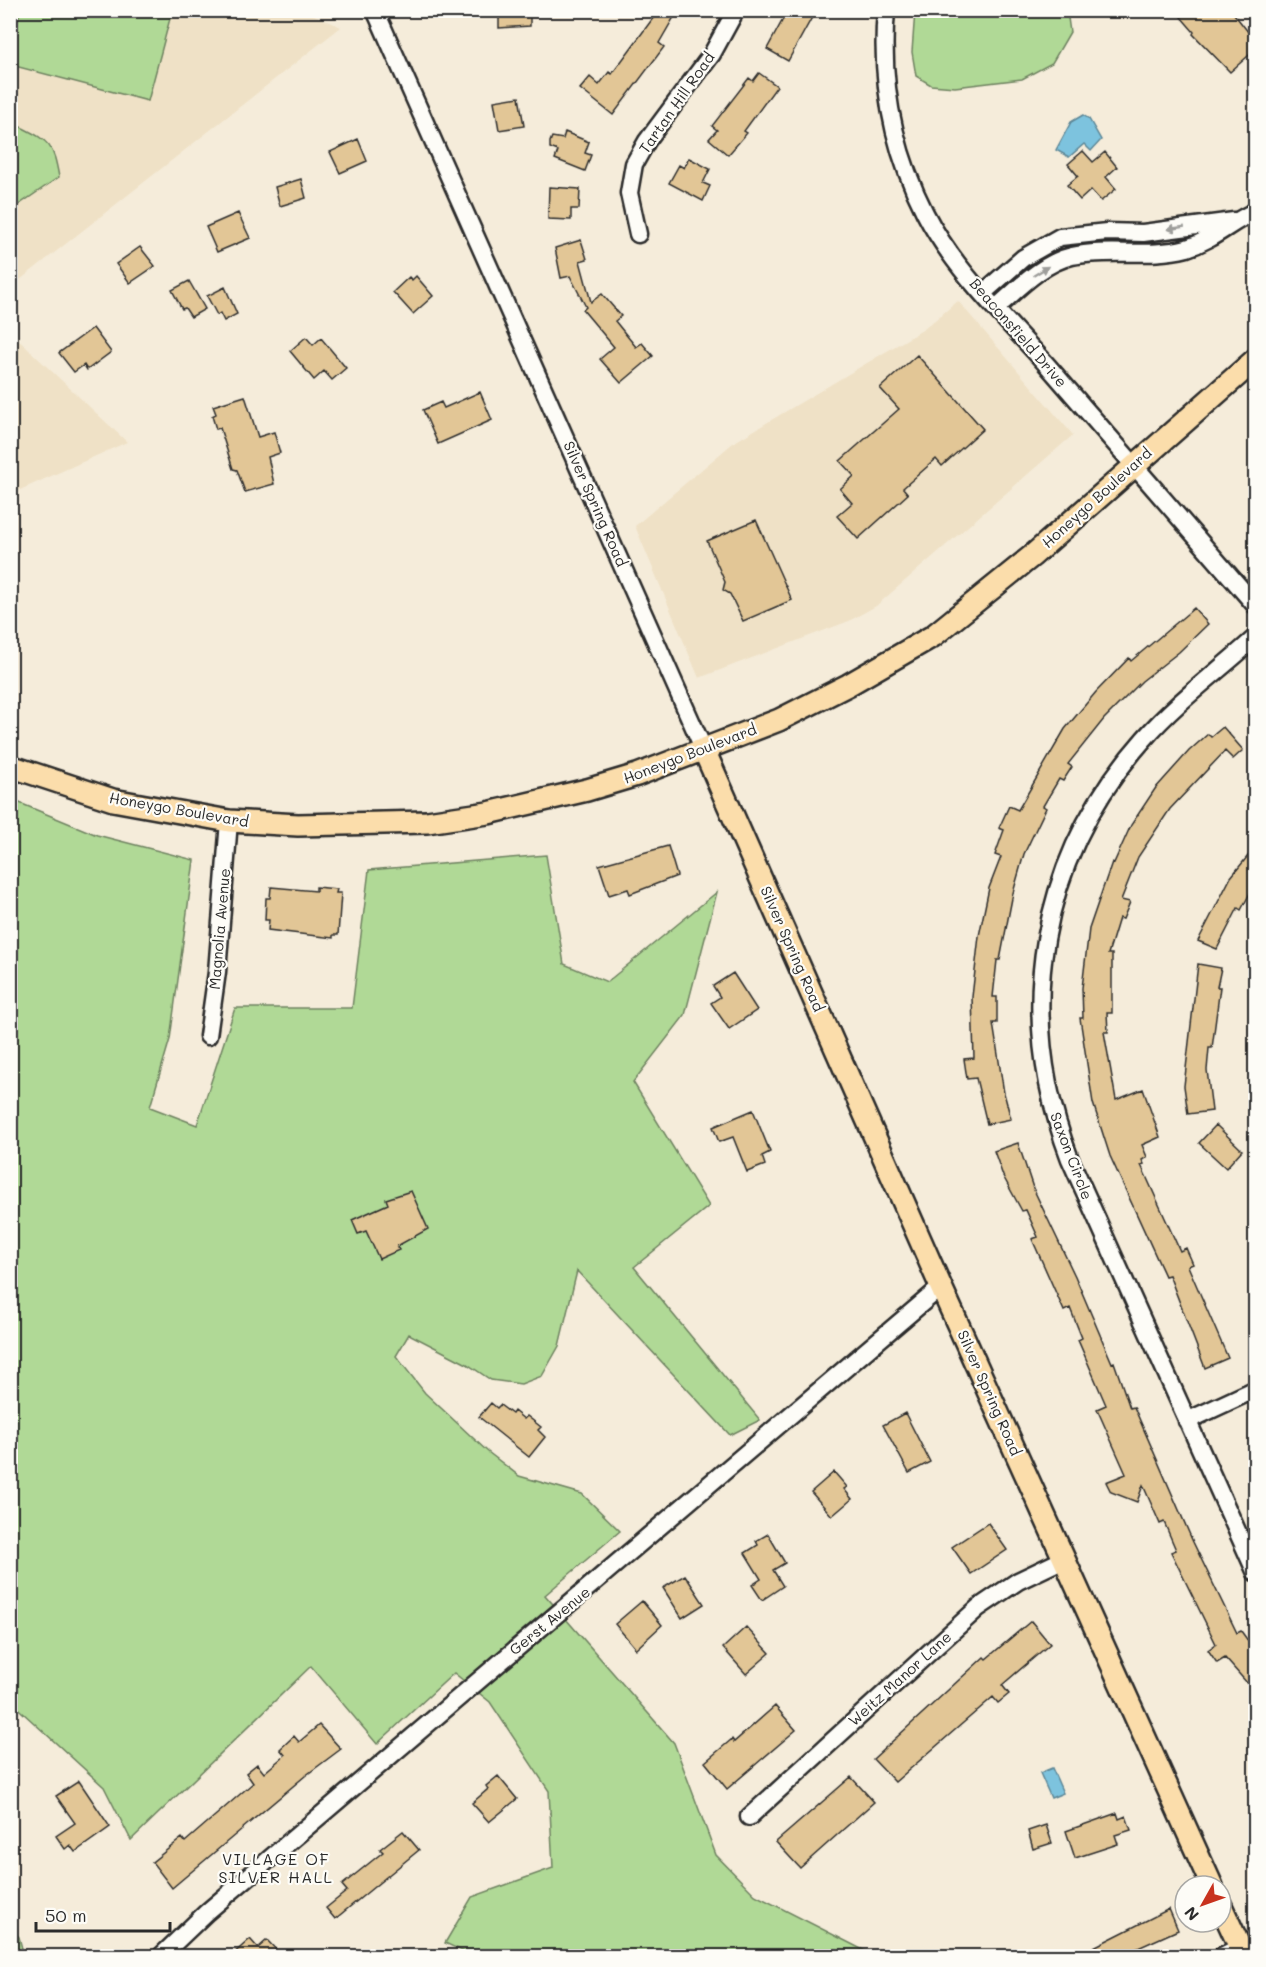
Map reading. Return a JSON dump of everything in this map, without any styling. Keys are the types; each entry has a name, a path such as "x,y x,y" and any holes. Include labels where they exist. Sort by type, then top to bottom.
{"main road":[{"name":"Honeygo Boulevard","path":"10,766 113,800 229,821 298,825 427,822 488,813 587,790 704,750 779,720 848,685 933,636 1032,556 1254,362"},
{"name":"Silver Spring Road","path":"704,750 941,1287 1207,1874"},
{"path":"1229,1934 1235,1953"}],"street":[{"name":"Silver Spring Road","path":"375,10 704,750"},
{"name":"Tartan Hill Road","path":"638,234 629,193 634,164 647,141 712,54 736,10"},
{"name":"Beaconsfield Drive","path":"886,10 884,34 889,104 903,159 931,224 983,293 1256,606"},
{"path":"996,308 1031,277 1071,256 1152,253 1186,248 1213,238 1234,221 1256,211"},
{"path":"983,293 1023,258 1060,237 1107,232 1143,233 1234,221"},
{"name":"Saxon Circle","path":"1256,637 1145,738 1098,799 1080,834 1056,894 1043,953 1040,983 1042,1055 1058,1128 1256,1573"},
{"name":"Magnolia Avenue","path":"208,1036 217,972 229,821"},
{"name":"Gerst Avenue","path":"161,1956 207,1912 941,1287"},
{"path":"1187,1422 1256,1389"},
{"name":"Weitz Manor Lane","path":"749,1817 978,1608 1018,1581 1064,1559"}],"shaded area":[{"path":"303,10 341,27 11,287 11,11"},
{"path":"958,301 1073,435 876,606 849,621 699,678 635,526 733,443 924,329"},
{"path":"10,332 127,442 11,494 10,494"}],"green space":[{"path":"20,11 172,11 148,101 11,65 11,49"},
{"path":"915,11 1067,11 1070,32 1052,63 1022,79 955,87 931,85 916,76 912,52"},
{"path":"21,127 45,141 49,146 55,158 59,177 11,210 11,130"},
{"path":"10,799 97,835 194,860 170,1039 150,1107 197,1125 235,1008 352,1008 369,870 546,855 564,964 607,982 717,892 685,1015 633,1082 709,1206 634,1267 760,1420 730,1435 577,1271 559,1346 542,1376 521,1384 491,1380 467,1364 409,1334 396,1356 425,1393 488,1452 519,1476 582,1494 620,1531 545,1595 674,1743 716,1855 755,1895 875,1956 473,1956 445,1943 472,1897 553,1868 549,1791 490,1702 454,1673 377,1744 311,1666 131,1840 104,1787 11,1702"},
{"path":"10,1927 19,1937 24,1956 11,1956"}],"water":[{"path":"1083,115 1089,119 1101,140 1091,151 1084,144 1069,157 1056,150 1071,122"},
{"path":"1052,1768 1063,1793 1051,1798 1040,1773"}],"building":[{"path":"499,10 530,10 530,26 499,28"},
{"path":"659,10 678,10 659,43 664,47 613,115 580,89 590,77 599,85 609,72 612,74"},
{"path":"788,10 816,10 788,61 767,49"},
{"path":"1188,10 1231,10 1256,42 1256,49 1230,72 1193,34 1194,32 1181,17"},
{"path":"759,73 777,86 744,131 747,133 728,155 709,139 717,130 712,126 749,78 753,81"},
{"path":"519,97 524,126 499,130 494,101"},
{"path":"565,132 589,142 585,153 591,155 585,171 555,159 558,151 550,148 550,142 552,137 563,139"},
{"path":"358,139 367,161 340,173 330,152"},
{"path":"1083,151 1093,162 1105,152 1117,167 1106,177 1116,189 1101,201 1091,190 1080,200 1067,185 1078,176 1068,164"},
{"path":"689,158 710,169 703,183 710,186 703,201 669,183 679,165 684,168"},
{"path":"301,179 306,198 280,206 275,187"},
{"path":"549,187 580,189 579,209 571,209 571,220 548,219"},
{"path":"238,213 250,238 217,252 206,227"},
{"path":"581,240 587,259 580,261 591,302 602,294 621,316 615,321 636,347 642,343 653,356 621,383 600,359 614,347 583,310 586,307 570,276 561,278 555,248"},
{"path":"140,247 155,266 130,283 116,264"},
{"path":"416,276 433,296 413,314 393,292 409,277 412,280"},
{"path":"189,281 205,309 191,317 185,308 182,309 172,290"},
{"path":"225,287 237,314 224,321 220,313 217,315 207,296"},
{"path":"93,328 111,352 87,370 84,365 74,372 59,353"},
{"path":"306,337 313,345 321,338 346,368 332,380 324,371 314,380 290,351"},
{"path":"917,355 983,429 942,466 936,459 903,488 908,494 858,539 837,516 852,503 840,489 854,476 840,461 899,409 880,388"},
{"path":"480,392 492,420 438,444 423,410 441,402 444,408"},
{"path":"245,396 258,437 274,432 280,453 268,457 274,484 245,492 237,470 233,469 220,428 216,429 212,416 216,414 213,406"},
{"path":"756,520 792,600 743,621 730,594 723,590 725,582 707,541"},
{"path":"1194,608 1208,624 1179,652 1142,681 1104,719 1068,764 1072,767 1063,781 1059,779 1043,806 1046,808 1024,854 1013,893 1000,960 997,960 993,997 997,997 997,1023 993,1023 1004,1093 1011,1119 987,1124 976,1078 967,1079 964,1059 974,1058 972,997 979,936 989,888 1001,857 995,855 1004,830 999,828 1009,806 1018,810 1065,729 1096,692 1129,658 1131,661"},
{"path":"1223,727 1243,750 1233,759 1225,751 1170,809 1138,857 1121,900 1130,902 1123,919 1119,918 1108,954 1112,954 1112,1013 1107,1013 1108,1032 1104,1032 1116,1100 1143,1089 1160,1137 1142,1145 1147,1157 1142,1160 1144,1164 1141,1165 1180,1251 1186,1248 1193,1264 1188,1266 1228,1358 1205,1368 1169,1275 1165,1276 1110,1156 1093,1103 1080,1018 1083,1018 1082,988 1089,929 1112,862 1114,863 1131,825 1155,789 1189,751 1208,734 1211,737"},
{"path":"668,846 677,876 630,894 628,889 609,895 599,865"},
{"path":"1256,846 1256,882 1241,910 1238,908 1217,949 1198,941 1231,877"},
{"path":"271,887 316,891 316,887 337,889 336,893 341,893 338,935 333,935 333,938 268,930 269,920 265,920 266,898 270,898"},
{"path":"1198,964 1221,968 1217,987 1220,987 1212,1048 1209,1048 1207,1070 1212,1111 1188,1114 1184,1086"},
{"path":"733,973 757,1010 729,1029 711,1003 720,997 713,986"},
{"path":"753,1110 770,1152 762,1156 765,1165 747,1172 733,1137 719,1142 713,1127"},
{"path":"1216,1125 1242,1150 1226,1168 1199,1143"},
{"path":"1018,1143 1033,1188 1075,1276 1112,1363 1114,1362 1130,1408 1134,1407 1193,1542 1237,1633 1241,1631 1256,1652 1256,1693 1225,1658 1217,1663 1208,1650 1216,1644 1171,1552 1176,1550 1164,1522 1160,1524 1143,1485 1137,1502 1111,1492 1106,1482 1126,1474 1097,1409 1106,1405 1078,1340 1082,1338 1070,1308 1064,1311 1032,1239 1038,1237 1026,1210 1022,1211 1003,1176 994,1151"},
{"path":"411,1191 428,1229 397,1246 399,1250 379,1259 366,1231 358,1234 352,1220 388,1204 386,1199"},
{"path":"491,1403 497,1408 500,1405 512,1414 514,1411 524,1419 527,1416 541,1427 538,1430 545,1437 529,1457 479,1417"},
{"path":"905,1413 930,1462 909,1473 883,1425"},
{"path":"834,1472 847,1487 844,1489 852,1499 832,1516 811,1492"},
{"path":"988,1523 1007,1550 971,1574 952,1547"},
{"path":"768,1534 785,1563 773,1570 783,1586 762,1600 752,1585 761,1579 745,1553 758,1545 756,1541"},
{"path":"685,1575 704,1604 682,1618 663,1588"},
{"path":"642,1601 662,1625 636,1649 615,1624"},
{"path":"1031,1621 1050,1644 1002,1685 1009,1694 998,1703 993,1697 895,1782 873,1759 984,1657 986,1659"},
{"path":"746,1627 770,1653 746,1674 723,1648"},
{"path":"775,1706 796,1730 727,1789 705,1762 732,1739 734,1742"},
{"path":"319,1725 341,1749 305,1776 172,1888 152,1862 182,1838 185,1842 253,1783 246,1773 257,1764 264,1773 285,1755 280,1749 294,1736 299,1742"},
{"path":"498,1776 517,1799 489,1822 472,1803 488,1789 486,1786"},
{"path":"851,1777 874,1802 800,1868 776,1842"},
{"path":"79,1781 110,1827 75,1852 70,1845 65,1849 56,1836 75,1823 56,1796"},
{"path":"1117,1813 1119,1819 1126,1816 1131,1830 1115,1835 1118,1844 1075,1858 1066,1831"},
{"path":"1046,1825 1052,1843 1033,1849 1028,1831"},
{"path":"403,1831 419,1850 335,1919 326,1908 347,1891 342,1885 383,1852 380,1849"},
{"path":"1169,1909 1173,1918 1173,1932 1129,1952 1131,1956 1076,1956"},
{"path":"250,1939 258,1948 267,1940 282,1956 231,1956"}],"district":[{"name":"VILLAGE OF SILVER HALL","path":"276,1868"}]}
